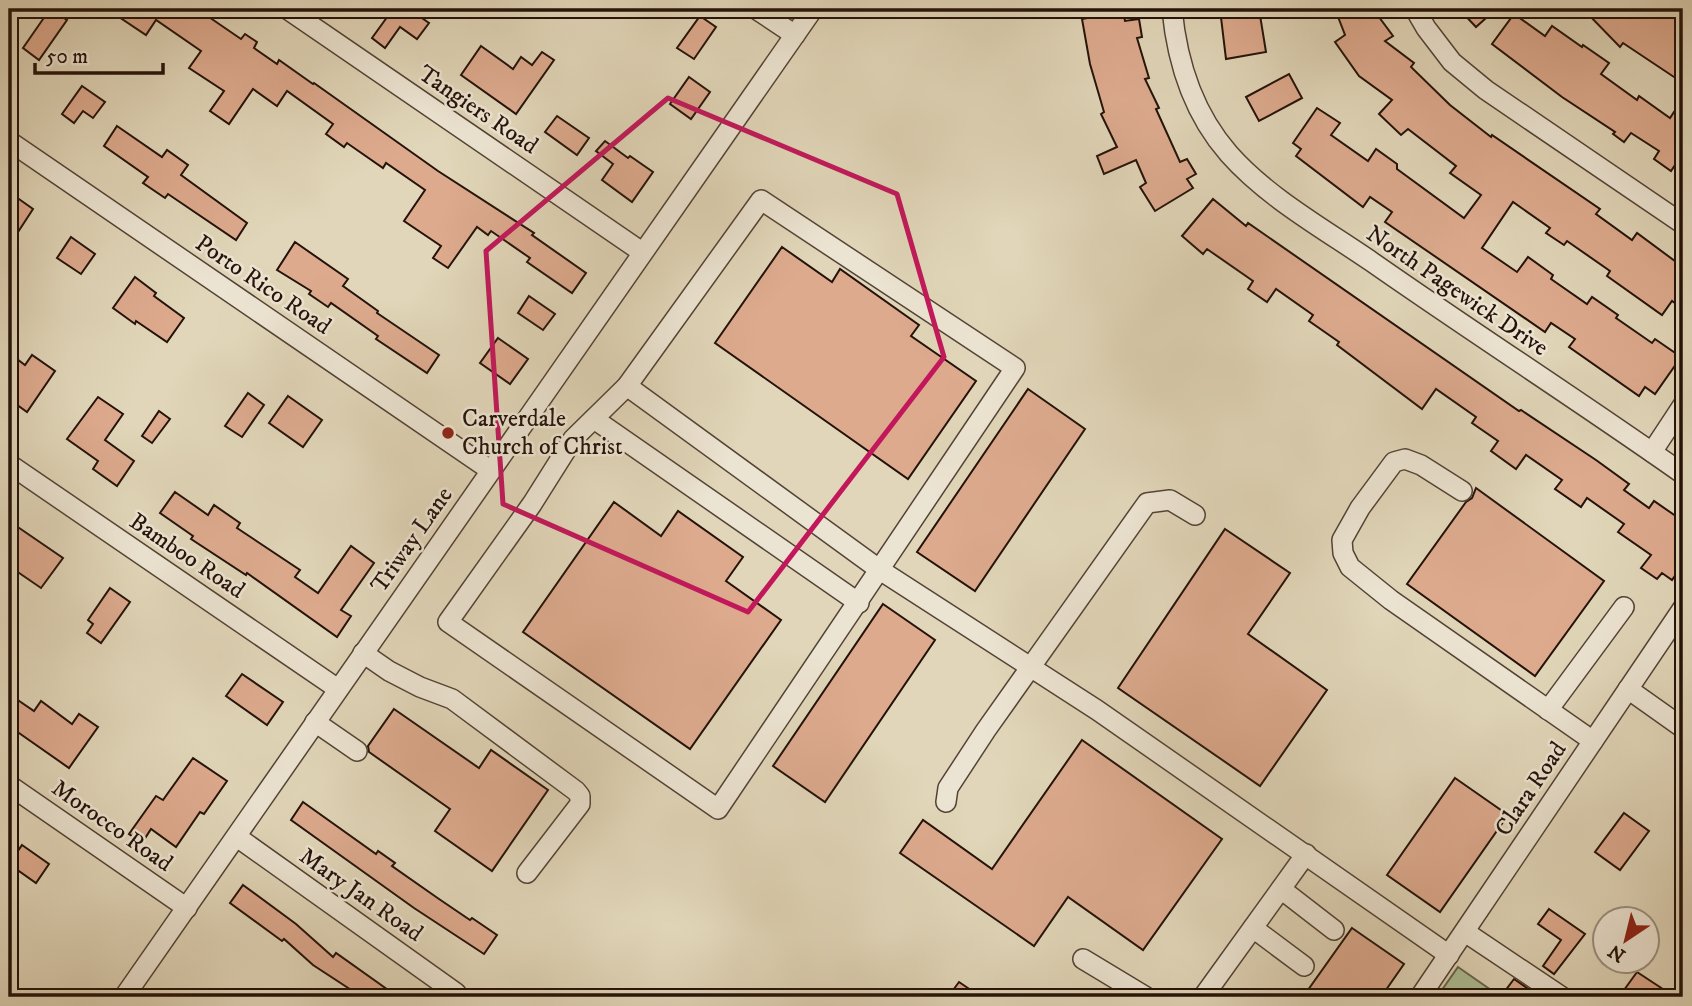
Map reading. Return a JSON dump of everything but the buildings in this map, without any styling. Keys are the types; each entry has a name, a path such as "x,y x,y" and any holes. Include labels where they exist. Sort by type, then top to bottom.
{"street":[{"name":"Tangiers Road","path":"287,9 642,252"},
{"path":"756,9 795,36"},
{"name":"Triway Lane","path":"124,997 813,9"},
{"name":"North Pagewick Drive","path":"1172,9 1184,74 1201,117 1229,155 1270,192 1683,474"},
{"path":"1415,9 1452,62 1486,90 1683,224"},
{"name":"Porto Rico Road","path":"9,141 490,470"},
{"path":"761,200 1015,368 718,809 448,622 532,504 573,439 594,419 627,386 761,200"},
{"path":"627,386 880,570 1210,786 1449,955"},
{"path":"1652,452 1683,405"},
{"path":"594,419 859,603"},
{"path":"1462,491 1421,465 1405,459 1394,462 1360,508 1342,540 1343,553 1350,567 1391,600 1593,741"},
{"name":"Bamboo Road","path":"9,464 338,689"},
{"path":"946,802 947,788 1030,666 1147,503 1170,500 1195,515"},
{"path":"1548,710 1624,607"},
{"name":"Clara Road","path":"1420,997 1683,608"},
{"path":"363,653 389,671 452,699 580,796 580,804 527,873"},
{"path":"1628,689 1683,728"},
{"path":"315,722 357,751"},
{"name":"Morocco Road","path":"9,785 187,908"},
{"name":"Mary Jan Road","path":"237,837 456,993"},
{"path":"1203,997 1306,854"},
{"path":"1281,889 1334,930"},
{"path":"1253,928 1304,965"},
{"path":"1465,932 1562,997"},
{"path":"1083,959 1146,997"}],"highlighted area":[{"path":"668,98 897,194 944,357 748,612 503,504 486,251"}],"green space":[{"path":"1458,967 1501,997 1437,997"}],"place":[{"name":"Carverdale Church of Christ","path":"448,433"}]}
